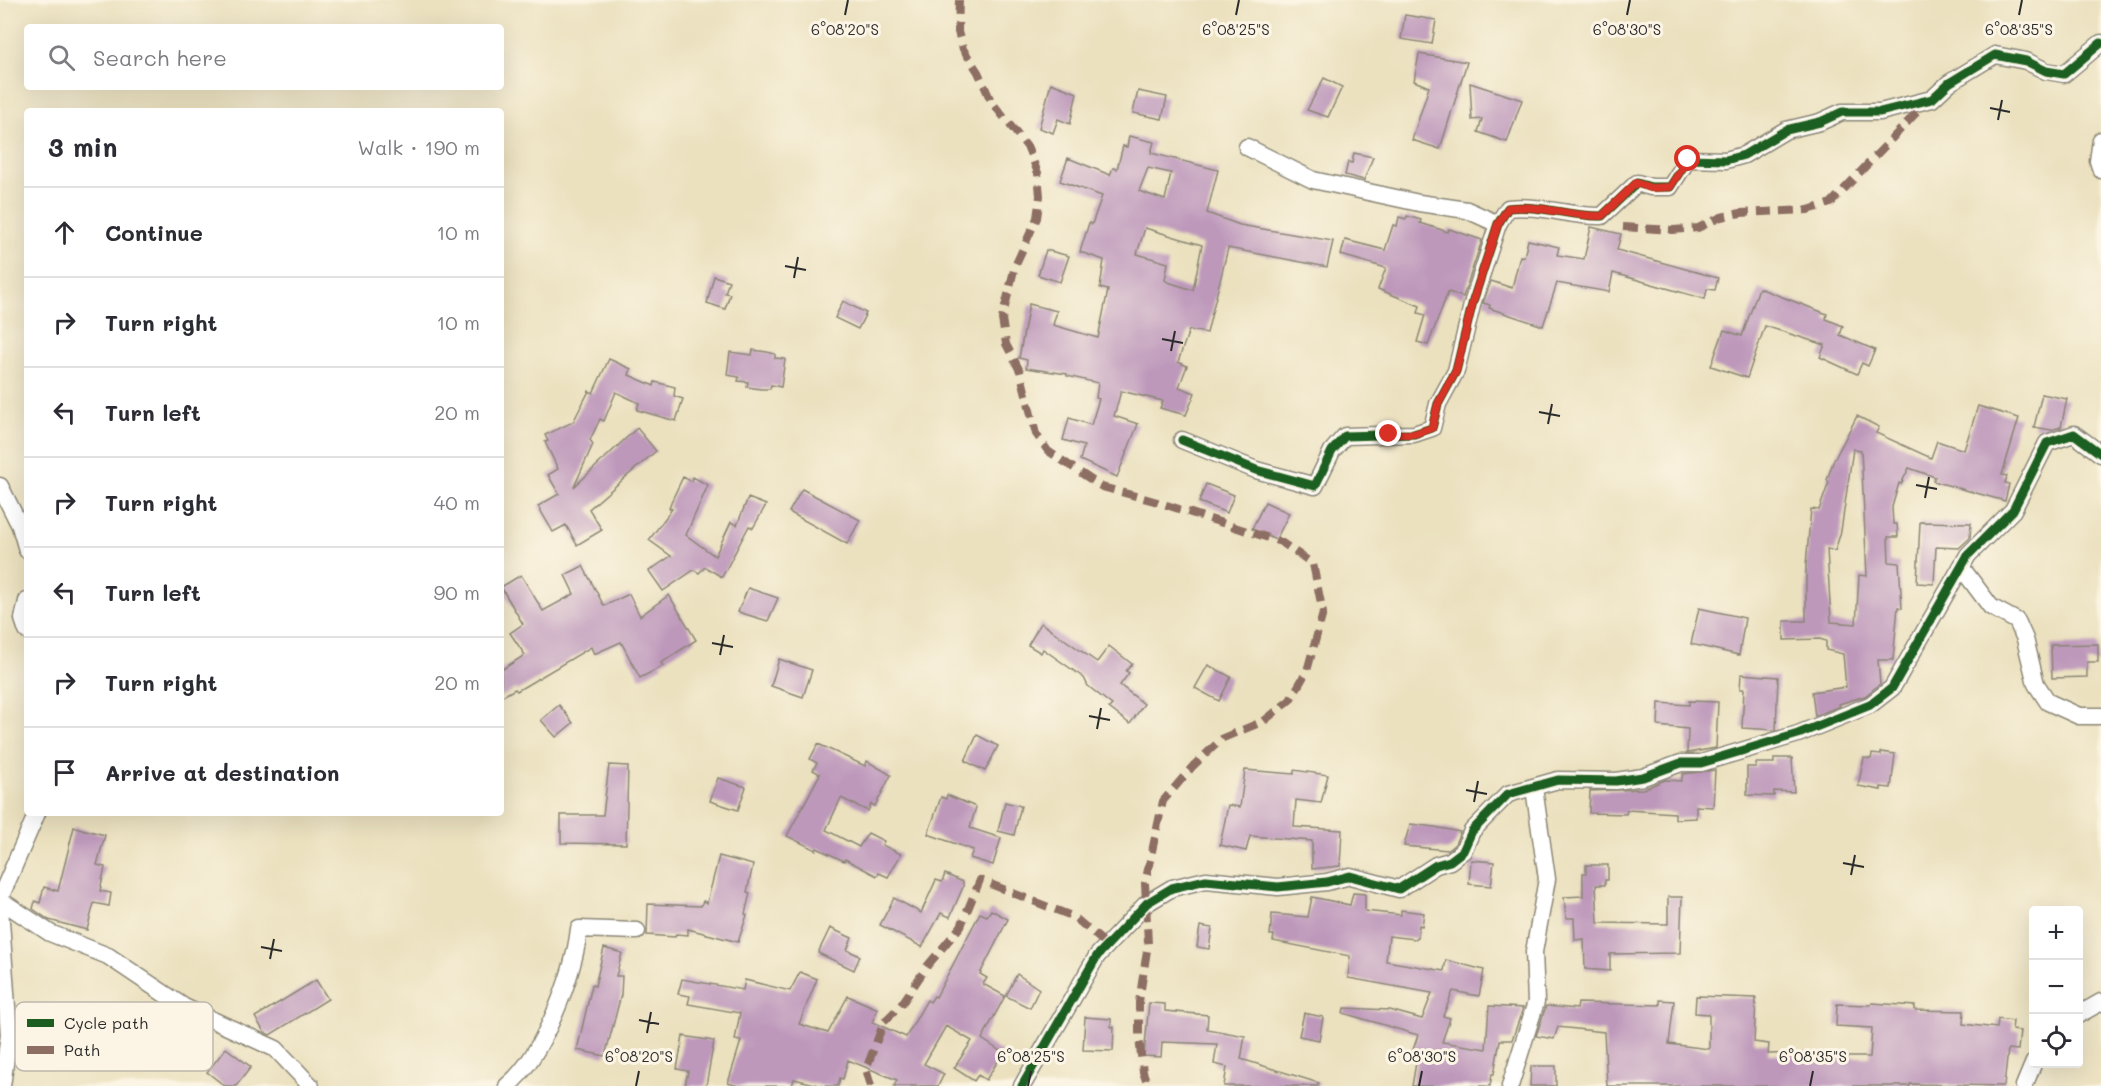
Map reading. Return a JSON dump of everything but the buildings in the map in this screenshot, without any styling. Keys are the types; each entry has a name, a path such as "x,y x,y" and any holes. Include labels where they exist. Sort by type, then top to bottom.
{"street":[{"path":"1182,440 1256,470 1315,486 1332,451 1345,436 1414,434 1432,428 1438,404 1456,371 1473,301 1498,224 1508,208 1528,205 1584,217 1602,216 1636,183 1651,188 1670,187 1688,159 1726,160 1744,155 1786,130 1820,122 1842,112 1880,112 1932,99 1949,83 1995,55 2026,61 2046,71 2064,74 2101,43"},
{"path":"2101,140 2098,161 2101,170"},
{"path":"1247,147 1313,180 1419,203 1467,210 1498,224"},
{"path":"1022,1086 1097,956 1148,903 1172,888 1206,880 1278,887 1350,876 1399,889 1436,865 1450,861 1463,851 1472,831 1508,794 1558,780 1616,781 1643,777 1681,763 1701,763 1798,734 1870,705 1892,688 1968,555 2013,510 2047,443 2074,434 2101,454"},
{"path":"0,486 20,526 24,540"},
{"path":"1961,567 1991,607 2017,621 2025,639 2036,684 2048,702 2079,716 2101,716"},
{"path":"1510,1086 1536,1002 1534,952 1547,879 1534,788"},
{"path":"36,816 0,899 50,933 108,956 177,1002"},
{"path":"0,907 9,1035 3,1086"},
{"path":"507,1086 540,1047 576,954 579,929 637,931"},
{"path":"2081,1014 2101,1002"},
{"path":"213,1020 276,1049 311,1086"},
{"path":"2024,1086 2032,1068"}],"marked path":[{"path":"959,0 958,32 963,49 978,72 991,101 1028,148 1038,173 1040,196 1037,218 1015,266 1002,319 1006,344 1020,371 1036,434 1048,451 1102,487 1154,501 1281,542 1313,564 1323,613 1307,671 1290,700 1264,721 1223,738 1193,766 1163,801 1145,883 1148,944 1139,1002 1139,1038 1143,1072 1148,1086"},
{"path":"1623,227 1673,230 1698,228 1721,217 1741,213 1808,210 1831,203 1917,112 1915,105"},
{"path":"871,1086 866,1069 884,1022 901,1005 928,965 961,926 980,880 1074,917 1106,944"}],"cycle path":[{"path":"1182,440 1256,470 1315,486 1332,451 1345,436 1414,434 1432,428 1438,404 1456,371 1473,301 1498,224 1508,208 1532,208 1602,216 1637,183 1651,187 1670,187 1688,159 1726,160 1744,155 1786,130 1820,122 1842,112 1880,112 1932,99 1949,83 1995,55 2026,61 2046,71 2064,74 2101,43"},
{"path":"1022,1086 1097,956 1147,903 1172,888 1206,880 1278,887 1327,882 1350,876 1399,889 1436,865 1450,861 1463,851 1472,831 1508,794 1558,780 1616,781 1643,777 1681,763 1701,763 1798,734 1870,705 1892,688 1968,555 2013,510 2047,443 2074,434 2101,454"}],"route":[{"path":"1389,434 1414,434 1432,428 1438,404 1456,371 1473,301 1498,224 1508,208 1528,205 1584,217 1602,216 1636,183 1651,188 1670,187 1688,159"}]}
